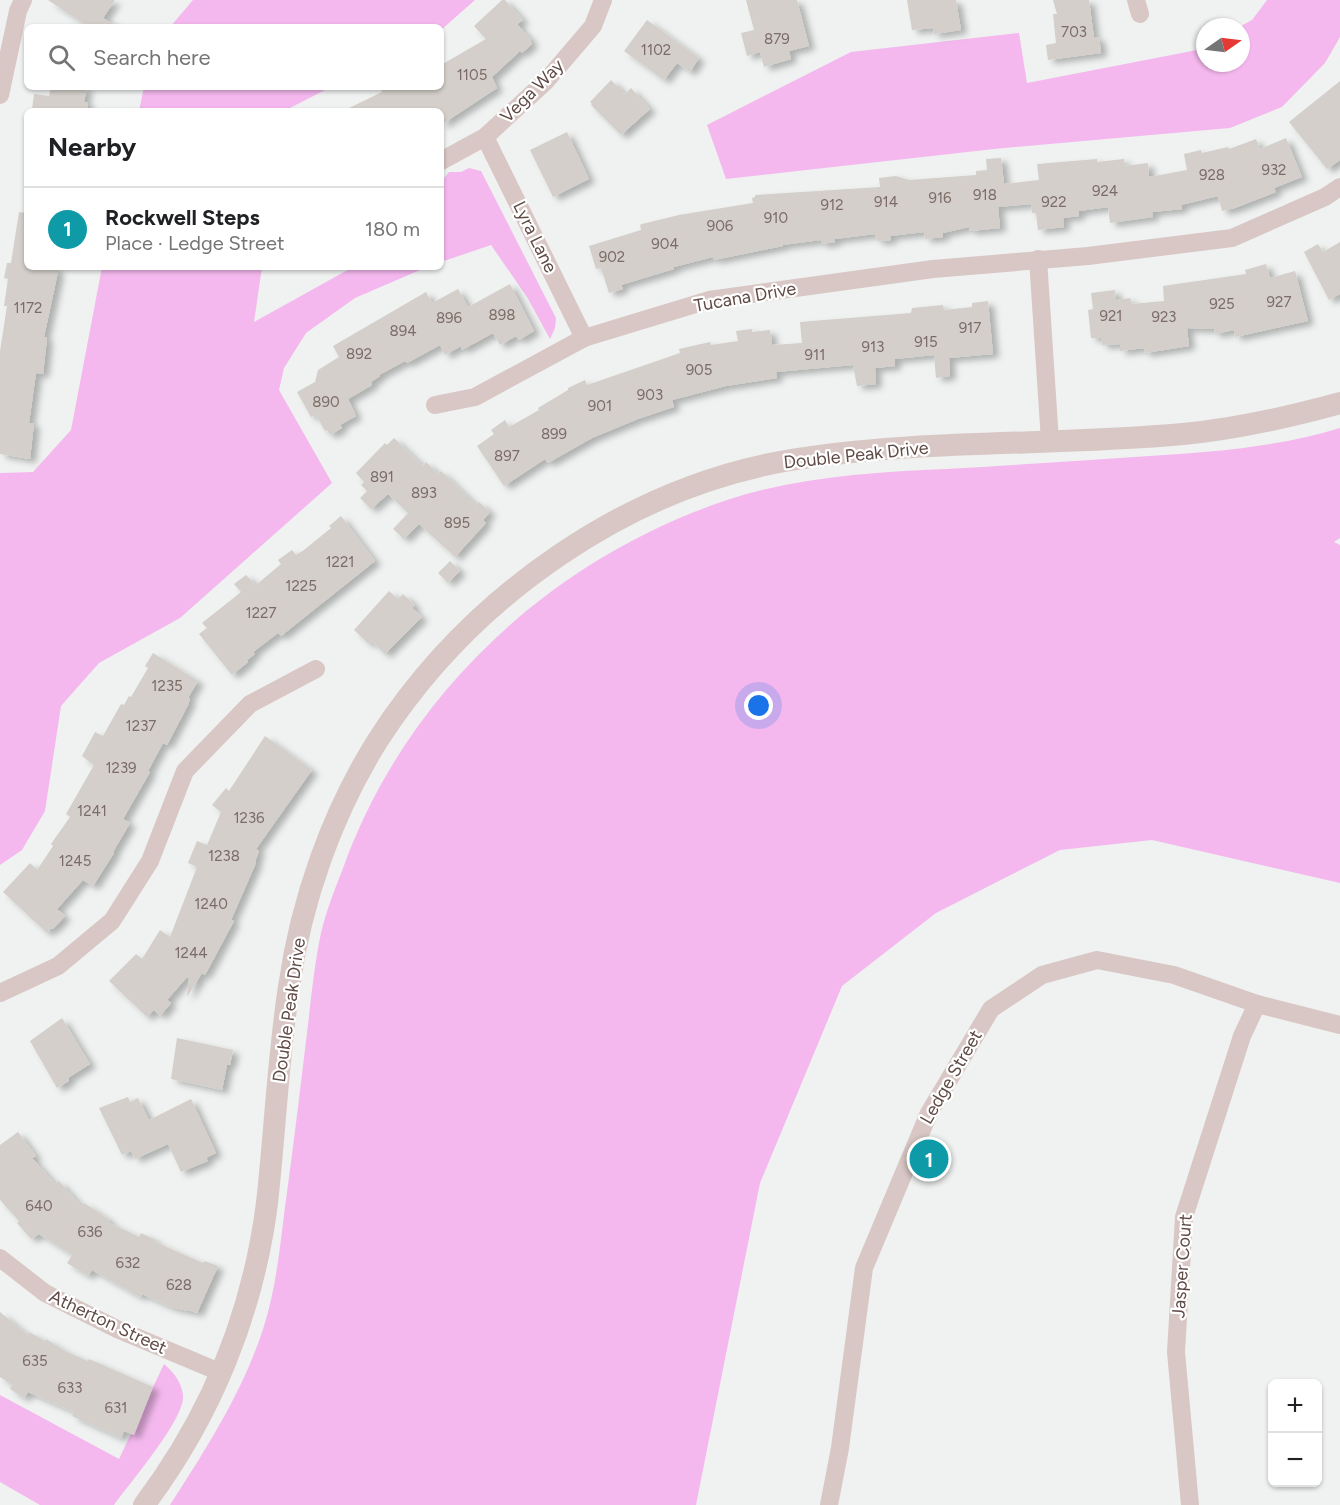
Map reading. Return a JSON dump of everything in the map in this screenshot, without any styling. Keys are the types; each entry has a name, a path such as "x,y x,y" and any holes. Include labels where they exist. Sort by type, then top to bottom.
{"street":[{"path":"0,95 2,76 18,11 23,0"},
{"name":"Vega Way","path":"444,159 485,137 546,81 593,26 603,0"},
{"name":"Lyra Lane","path":"485,137 584,338"},
{"name":"Tucana Drive","path":"435,405 475,397 584,338 709,300 933,269 1088,256 1232,238 1325,197 1340,187"},
{"path":"1038,259 1050,441"},
{"name":"Double Peak Drive","path":"144,1505 177,1457 222,1373 250,1287 260,1247 266,1205 289,987 308,900 329,840 352,785 377,743 418,685 478,622 529,577 628,515 701,483 769,465 821,456 1188,434 1267,420 1340,403"},
{"path":"0,993 58,966 112,921 150,861 185,771 250,704 316,669"},
{"name":"Ledge Street","path":"829,1505 840,1448 864,1268 929,1113 991,1009 1042,975 1097,960 1174,975 1257,1004 1340,1024"},
{"name":"Jasper Court","path":"1190,1505 1176,1352 1184,1216 1242,1036 1257,1004"},
{"name":"Atherton Street","path":"0,1258 45,1293 117,1329 222,1373"}],"shaded area":[{"path":"193,0 475,0 444,27 444,24 173,24"},
{"path":"1267,0 1340,0 1340,37 1325,63 1282,107 1230,128 994,149 726,179 707,125 851,52 1019,33 1027,83 1196,50 1196,72 1250,72 1250,21"},
{"path":"143,90 325,90 290,108 140,108"},
{"path":"469,168 481,171 556,318 550,339 527,297 491,245 444,261 444,178 449,172 461,172"},
{"path":"101,270 262,270 254,322 348,270 420,270 355,298 306,333 284,368 279,390 332,483 180,618 99,663 61,706 45,811 22,850 0,865 0,473 33,472 71,430"},
{"path":"1340,428 1340,538 1334,542 1340,545 1340,883 1152,840 1060,850 936,913 842,986 760,1183 696,1505 170,1505 235,1396 256,1350 268,1312 275,1282 316,958 333,894 369,807 404,747 445,692 492,642 544,597 601,558 662,526 727,500 754,492 808,481 863,474 1221,450 1293,440"},
{"path":"164,1364 179,1381 183,1395 182,1405 166,1434 114,1505 40,1505 0,1482 0,1395 119,1459"}],"building":[{"path":"48,0 115,0 103,18 113,24 84,24"},
{"path":"502,0 505,0 523,20 517,24 532,44 522,53 520,51 492,77 497,88 444,123 444,108 349,108 382,92 381,90 444,90 444,63 486,39 474,26"},
{"path":"746,0 797,0 809,46 789,51 791,59 764,67 760,52 747,56 741,33 754,30"},
{"path":"907,0 956,0 961,30 934,34 933,28 912,30"},
{"path":"1053,0 1089,0 1094,38 1099,37 1101,53 1048,60 1046,45 1056,43 1053,14 1057,14"},
{"path":"647,20 699,58 690,72 677,63 664,80 624,51"},
{"path":"611,80 625,94 631,88 650,109 621,135 590,102"},
{"path":"1340,81 1340,160 1327,169 1289,122"},
{"path":"50,90 86,90 84,102 88,103 88,108 32,108 34,94 49,96"},
{"path":"567,132 589,179 553,197 530,150"},
{"path":"1286,138 1302,177 1274,188 1276,192 1222,211 1218,196 1181,205 1182,209 1152,212 1153,217 1110,223 1108,207 1079,211 1079,216 1063,218 1064,227 1038,230 1036,213 1032,213 1031,204 998,207 1000,228 970,231 969,227 943,233 943,237 925,239 924,232 890,236 891,240 877,241 875,234 835,239 835,242 821,244 821,240 782,245 714,260 713,257 674,267 674,269 621,285 623,289 609,293 601,268 596,269 589,246 641,230 640,225 642,224 679,215 753,203 752,198 755,195 880,187 879,178 896,176 909,180 976,175 976,171 987,170 986,159 1001,158 1004,184 1039,180 1037,164 1097,159 1097,162 1124,159 1124,166 1148,163 1149,177 1187,170 1184,154 1201,150 1202,153 1228,147 1229,149 1256,139 1260,149"},
{"path":"19,212 24,213 24,270 57,270 58,272 44,337 47,338 43,374 36,373 29,423 34,423 30,459 0,454 0,351 7,306 4,306 8,279 4,278 7,263 11,263"},
{"path":"1340,242 1340,294 1329,300 1304,252 1318,244 1323,252"},
{"path":"1266,264 1270,278 1295,271 1308,321 1235,337 1234,330 1215,334 1214,329 1187,328 1189,346 1145,353 1144,348 1120,351 1120,344 1102,345 1101,338 1091,338 1088,310 1093,309 1091,293 1115,290 1116,300 1130,298 1132,304 1164,301 1163,286 1246,274 1245,270"},
{"path":"510,284 534,331 519,340 516,336 500,345 493,333 462,350 461,346 445,355 440,345 407,363 405,361 379,375 371,382 372,385 348,399 356,416 340,425 342,428 330,435 327,430 325,431 316,415 311,417 297,392 315,382 318,370 339,357 333,346 426,292 432,303 458,289 468,307"},
{"path":"988,301 993,354 949,358 950,376 936,378 934,355 895,359 895,366 875,368 876,384 857,386 853,365 776,372 777,378 726,386 672,400 674,407 592,438 548,463 545,459 504,486 477,446 494,434 491,430 505,420 509,427 539,410 538,408 568,388 585,380 587,385 680,353 679,349 710,342 711,345 738,341 736,331 770,330 772,345 802,343 800,322 911,313 912,308 943,305 944,310 972,307 972,303"},
{"path":"394,438 423,466 426,462 438,474 441,471 476,505 479,502 490,512 483,520 486,523 455,557 419,524 404,539 393,529 408,513 388,494 371,509 360,498 367,491 361,485 364,482 356,473 385,443 387,445"},
{"path":"341,516 375,561 281,636 278,633 253,652 255,654 247,660 248,662 232,675 199,634 207,628 202,623 241,592 234,584 246,575 256,585 281,564 278,560 292,550 296,555 304,550 331,528 329,526"},
{"path":"450,561 460,571 448,583 438,573"},
{"path":"389,591 398,599 403,594 415,605 412,608 422,617 385,654 371,641 369,644 354,630"},
{"path":"153,653 198,681 167,745 163,743 148,771 150,772 123,819 130,823 114,853 93,886 83,880 57,909 65,916 47,933 3,892 30,863 37,870 53,846 51,844 70,817 66,814 94,765 82,756 95,732 103,736 121,704 124,705 129,696 131,697 148,668 145,666"},
{"path":"265,736 312,770 256,849 259,851 256,863 231,920 234,921 205,975 202,973 187,997 189,978 187,977 167,1000 171,1003 160,1016 154,1010 147,1017 109,981 136,954 142,959 160,930 170,937 197,867 188,863 197,841 207,845 221,812 212,805 226,788 229,791"},
{"path":"62,1018 90,1064 57,1088 30,1041"},
{"path":"177,1038 233,1050 230,1065 227,1065 222,1090 171,1079"},
{"path":"128,1097 130,1102 138,1098 149,1120 191,1099 216,1153 206,1158 208,1161 181,1172 168,1144 135,1159 131,1151 122,1155 99,1108"},
{"path":"18,1132 36,1156 32,1158 55,1184 59,1181 82,1207 84,1203 110,1220 108,1222 139,1237 141,1233 156,1240 155,1242 203,1263 205,1261 218,1266 197,1313 171,1307 142,1294 140,1297 92,1270 88,1276 67,1263 72,1255 39,1234 31,1239 17,1223 19,1221 0,1200 0,1145"},
{"path":"0,1312 28,1335 29,1332 45,1341 46,1339 65,1351 153,1387 134,1435 124,1431 121,1438 72,1416 74,1412 28,1392 24,1398 10,1389 12,1385 0,1377"}],"place":[{"name":"Rockwell Steps","path":"929,1159"}]}
